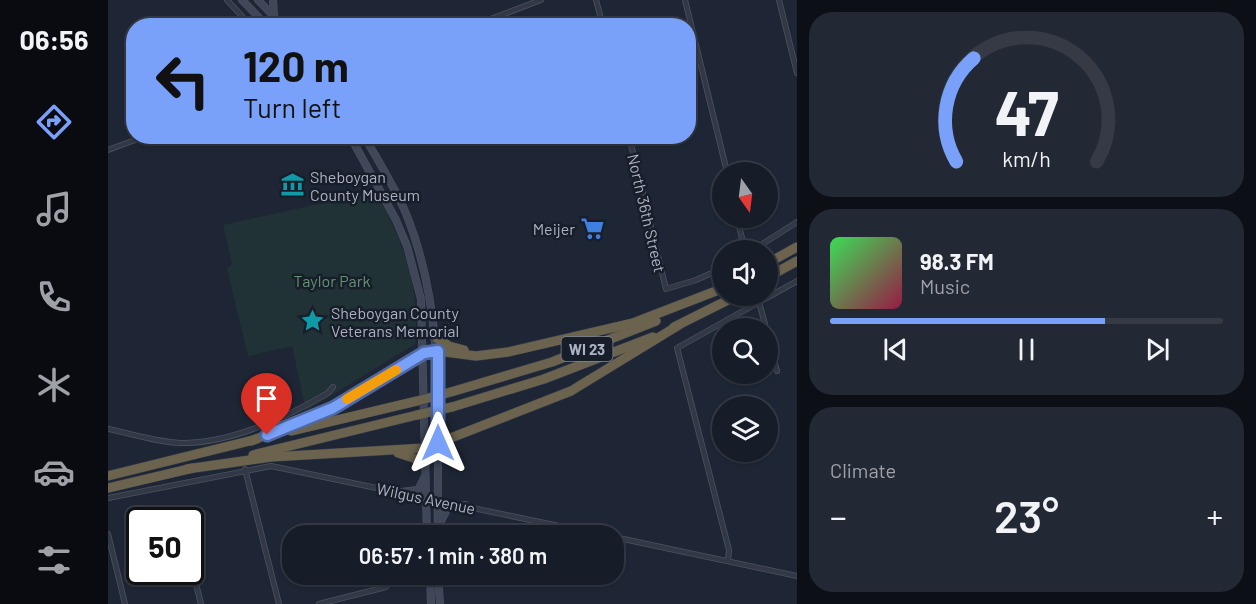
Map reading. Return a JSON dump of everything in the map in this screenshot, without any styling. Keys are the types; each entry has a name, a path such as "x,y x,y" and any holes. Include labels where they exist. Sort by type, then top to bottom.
{"highway":[{"path":"778,257 797,247"},
{"path":"778,271 797,261"},
{"path":"251,441 333,408 424,353 438,351 483,356 541,345 633,323 712,293"},
{"name":"WI 23","path":"108,476 452,392 574,354 636,329 712,294"},
{"name":"WI 23","path":"108,488 417,415 544,379 679,325 716,306"},
{"path":"188,470 271,457 425,448 571,391 679,325"},
{"path":"436,338 454,348 474,352 541,345"},
{"path":"390,450 426,466"}],"main road":[{"path":"242,0 260,18"},
{"path":"258,0 274,16"},
{"path":"273,0 274,16"},
{"path":"354,144 396,220 407,246 421,299 427,525"},
{"path":"368,144 409,222 424,269 438,351 438,525"},
{"path":"401,492 418,490 426,466"},
{"path":"441,525 447,509 465,505"},
{"path":"430,585 431,604"},
{"path":"439,585 440,604"}],"street":[{"path":"227,0 244,18"},
{"path":"491,18 541,0"},
{"path":"596,0 601,18"},
{"path":"685,0 689,18"},
{"path":"779,0 797,73"},
{"path":"696,45 725,162"},
{"path":"108,150 126,143"},
{"name":"North 36th Street","path":"631,144 666,290 712,273"},
{"path":"769,240 797,222"},
{"path":"778,292 797,281"},
{"path":"728,561 730,551 677,348 752,306"},
{"path":"108,429 174,442 204,441 249,429 280,417 328,393 333,387"},
{"name":"Wilgus Avenue","path":"108,498 245,469 271,466 556,525"},
{"path":"245,469 279,604"},
{"path":"108,534 125,604"},
{"path":"624,539 797,576"},
{"path":"196,585 201,604"},
{"path":"319,604 386,587"}],"green space":[{"name":"Taylor Park","path":"375,192 394,228 408,265 415,304 415,344 306,411 292,346 248,356 227,269 232,263 223,225"}],"slow traffic":[{"path":"347,399 396,370"}],"place":[{"name":"Sheboygan County Museum","path":"292,185"},
{"name":"Meijer","path":"593,228"},
{"name":"Sheboygan County Veterans Memorial","path":"313,321"}],"route":[{"path":"267,435 333,408 424,353 438,351 438,443"}]}
